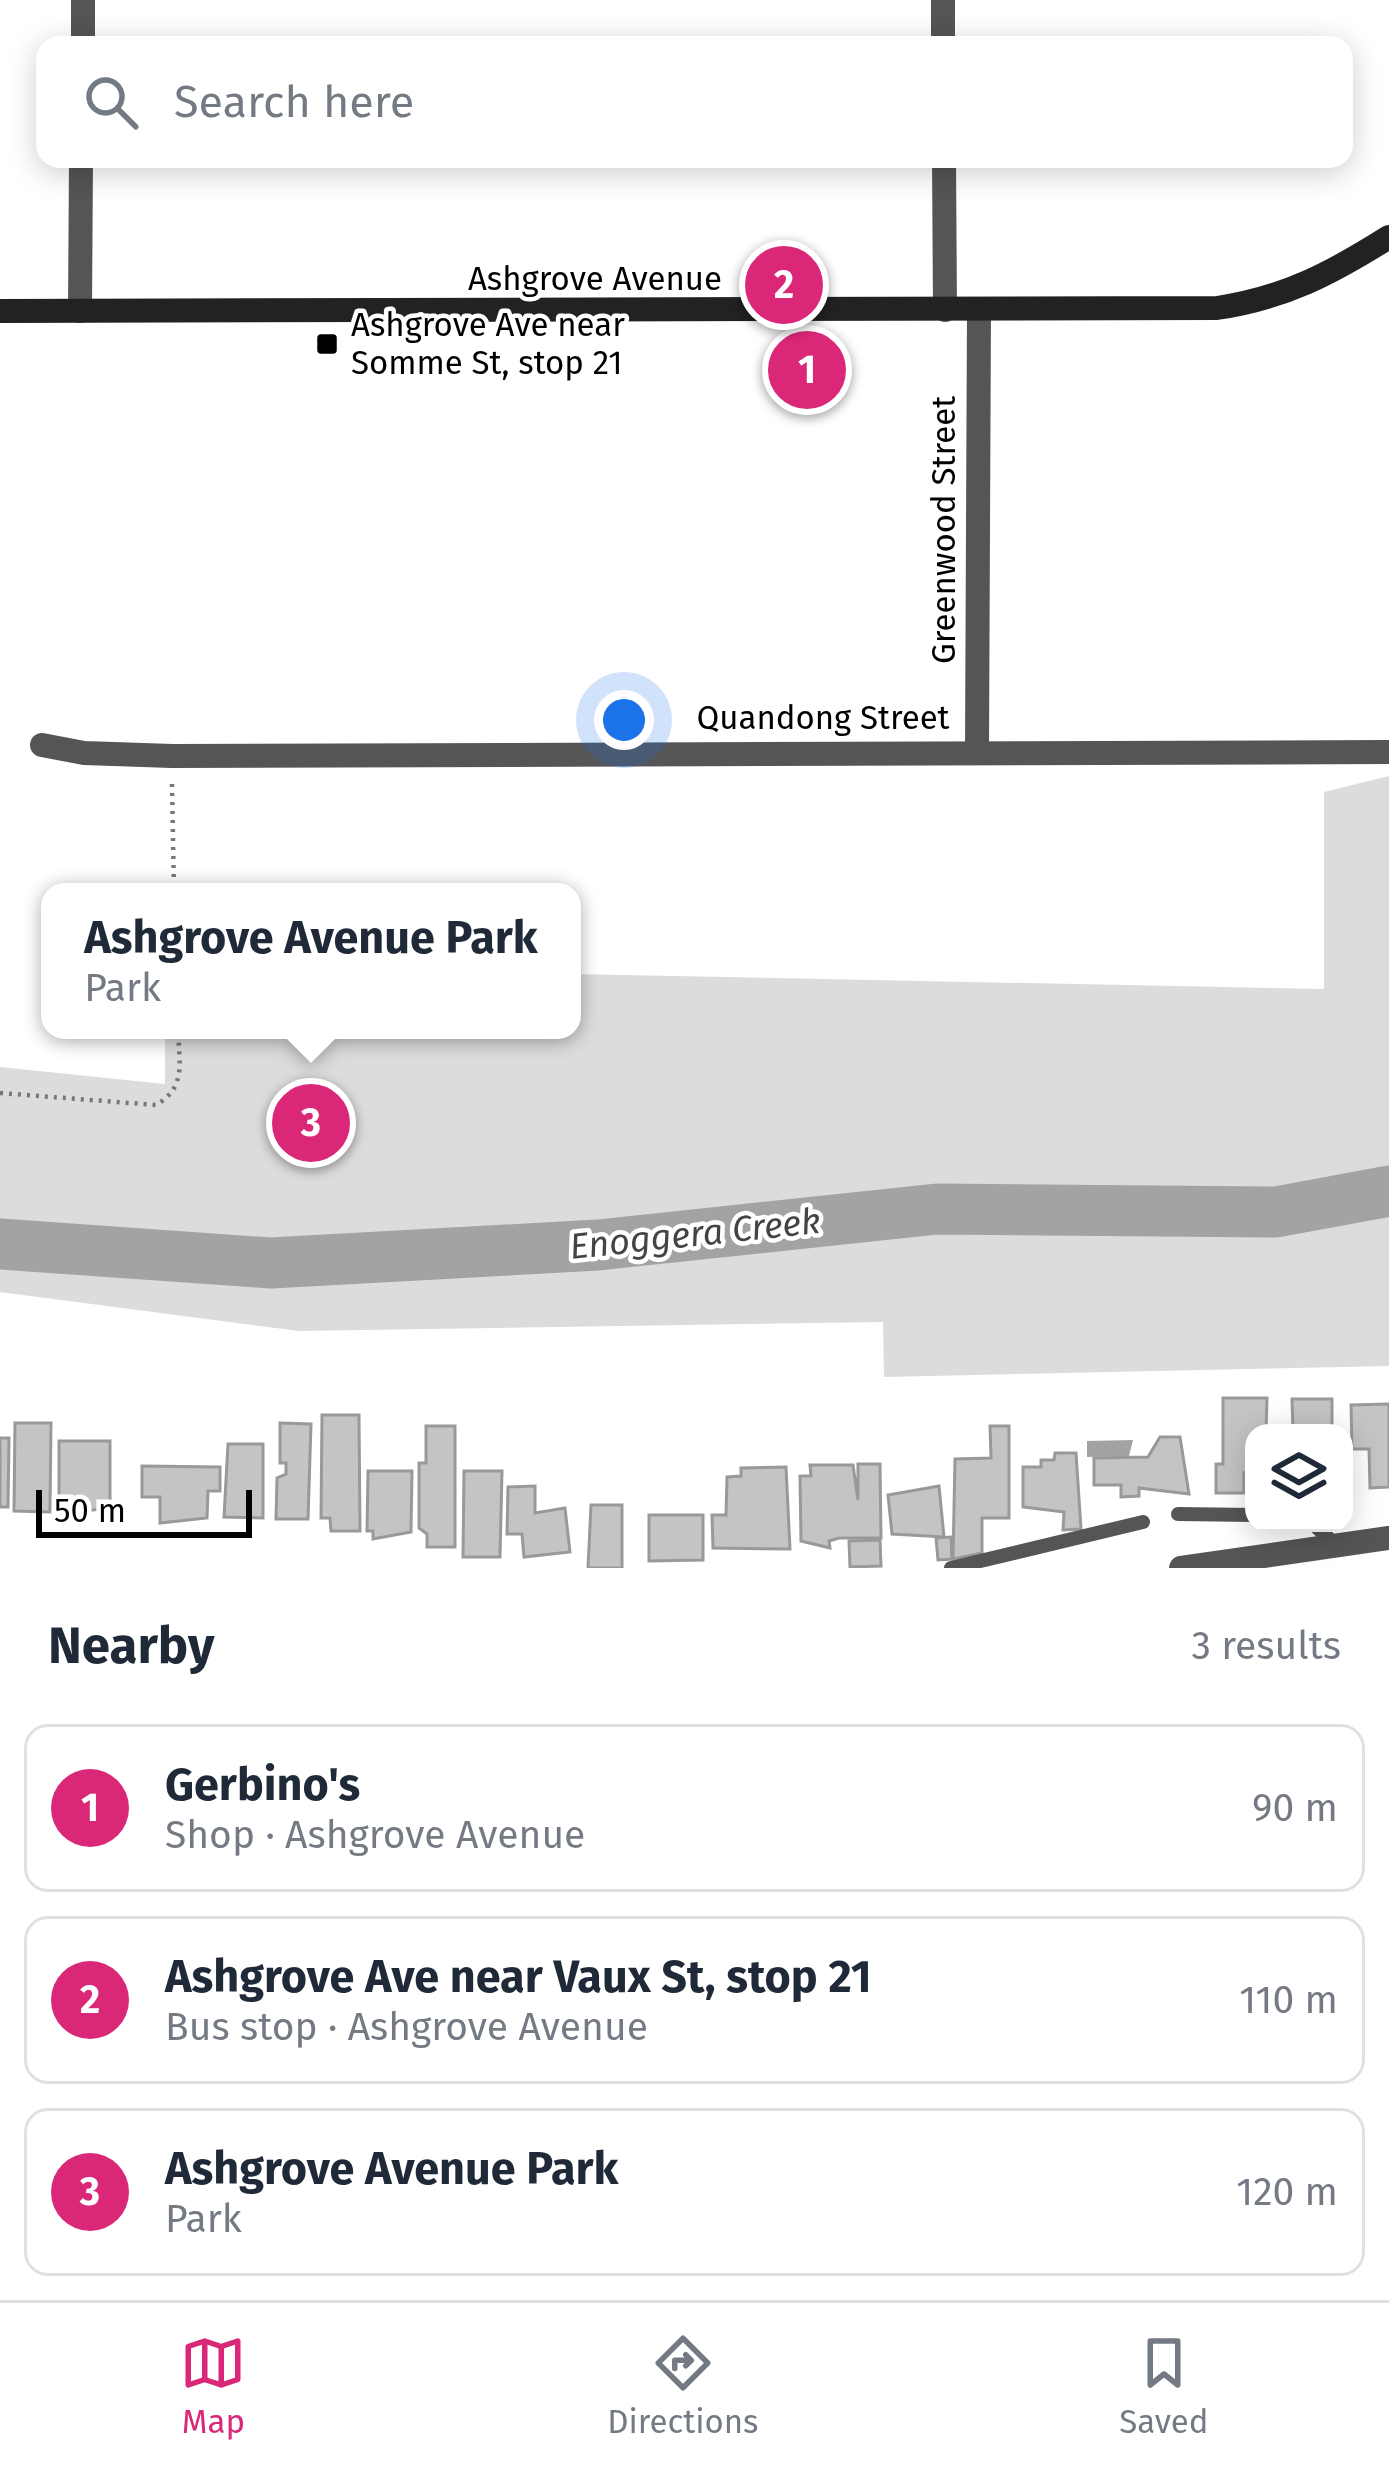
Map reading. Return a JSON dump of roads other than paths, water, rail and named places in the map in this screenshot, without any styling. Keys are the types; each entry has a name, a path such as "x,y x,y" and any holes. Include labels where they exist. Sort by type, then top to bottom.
{"main road":[{"name":"Ashgrove Avenue","path":"0,311 1217,308 1267,301 1321,281 1389,237"}],"street":[{"path":"83,0 83,36"},
{"path":"943,0 944,36"},
{"path":"80,311 81,168"},
{"path":"944,168 945,310"},
{"name":"Greenwood Street","path":"977,750 979,309"},
{"name":"Quandong Street","path":"42,745 84,753 172,756 1389,752"},
{"path":"1181,1568 1389,1538"}],"lane":[{"path":"1178,1514 1245,1515"},
{"path":"951,1568 1143,1522"},
{"path":"1322,1532 1336,1545"}],"waterway":[{"name":"Enoggera Creek","path":"0,1244 271,1263 598,1245 937,1209 1276,1212 1389,1191"}],"place":[{"name":"Ashgrove Ave near Vaux St, stop 21","path":"784,285"},
{"name":"Ashgrove Ave near Somme St, stop 21","path":"327,344"},
{"name":"Gerbino's","path":"807,370"},
{"name":"Ashgrove Avenue Park","path":"311,1123"}]}
